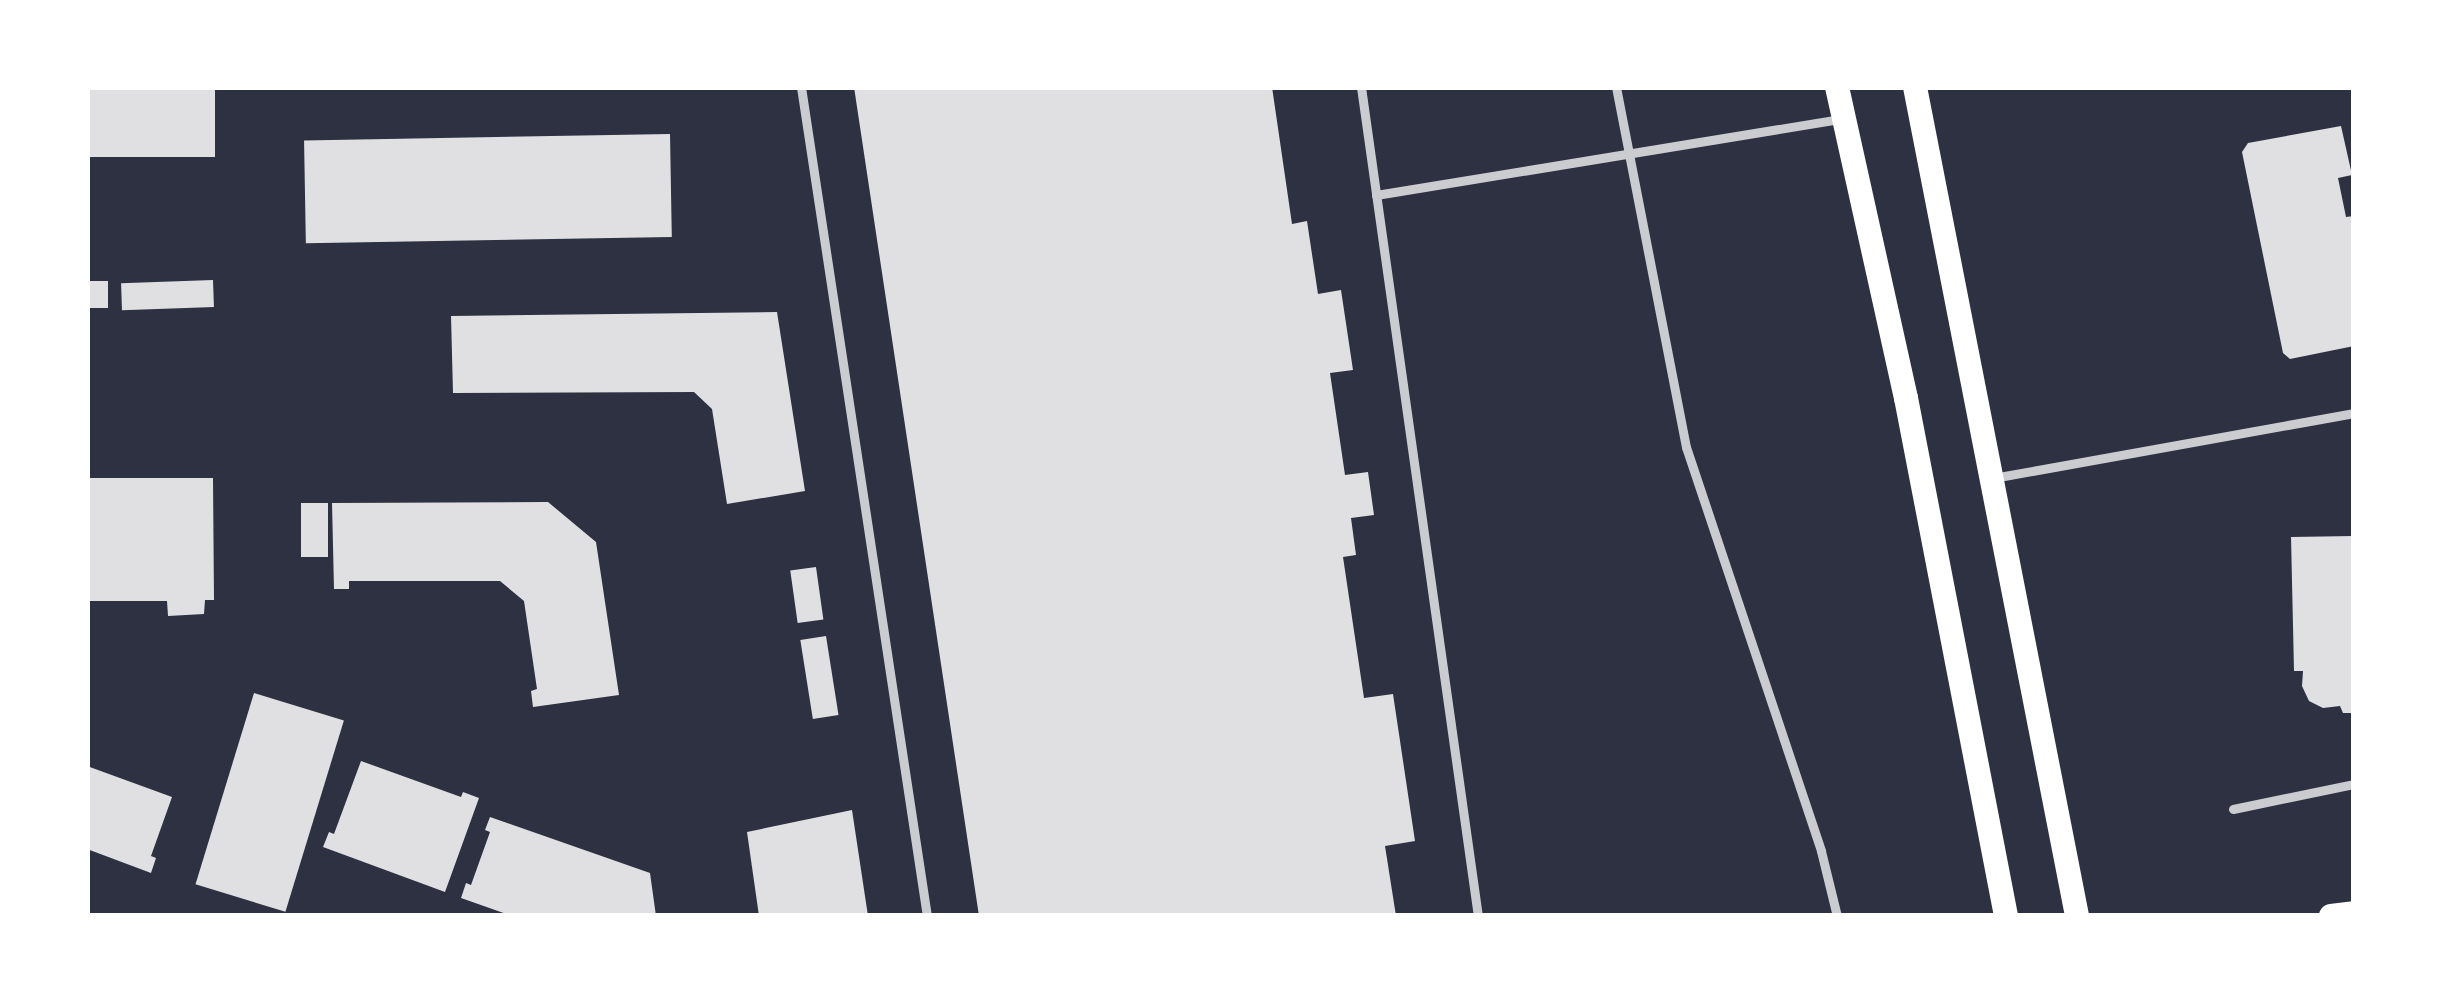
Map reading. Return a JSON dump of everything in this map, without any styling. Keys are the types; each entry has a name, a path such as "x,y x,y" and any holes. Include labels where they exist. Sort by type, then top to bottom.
{"main road":[{"path":"1838,87 1906,398 2006,916"},
{"path":"1915,87 2077,916"},
{"path":"2331,916 2354,913"}],"lane":[{"path":"801,87 927,916"},
{"path":"1361,87 1478,916"},
{"path":"1616,87 1686,447 1821,851 1837,916"},
{"path":"1376,195 1844,118"},
{"path":"1992,478 2354,413"},
{"path":"2233,809 2354,784"}],"building":[{"path":"87,87 215,87 215,157 87,157"},
{"path":"854,87 1272,87 1292,224 1307,221 1318,294 1341,290 1353,370 1330,373 1345,475 1368,472 1374,515 1351,518 1356,555 1343,557 1364,698 1393,694 1415,841 1385,846 1396,916 979,916"},
{"path":"2341,126 2352,175 2338,178 2346,217 2354,216 2354,346 2290,359 2283,353 2242,152 2248,143"},
{"path":"670,134 672,237 306,243 304,140"},
{"path":"213,280 214,307 122,310 121,283"},
{"path":"87,281 108,281 108,308 87,308"},
{"path":"777,312 805,491 727,504 712,409 694,392 453,393 451,316"},
{"path":"87,478 213,478 214,600 205,600 204,614 168,616 167,601 87,601"},
{"path":"548,502 596,542 619,695 533,707 531,691 537,689 524,601 500,581 349,581 349,589 334,589 332,503"},
{"path":"301,503 328,503 328,557 301,557"},
{"path":"2354,536 2354,713 2343,713 2340,706 2323,708 2309,701 2302,686 2303,671 2294,671 2291,537"},
{"path":"816,567 823,619 798,623 790,571"},
{"path":"826,636 839,715 813,719 800,640"},
{"path":"254,693 344,720 285,912 196,884"},
{"path":"361,761 461,797 463,792 479,798 445,892 323,847 329,832 334,834"},
{"path":"87,766 172,797 151,856 156,858 151,873 87,849"},
{"path":"852,810 868,916 759,916 747,832"},
{"path":"490,817 650,873 656,916 512,916 461,898 466,883 471,885 490,832 485,830"}]}
